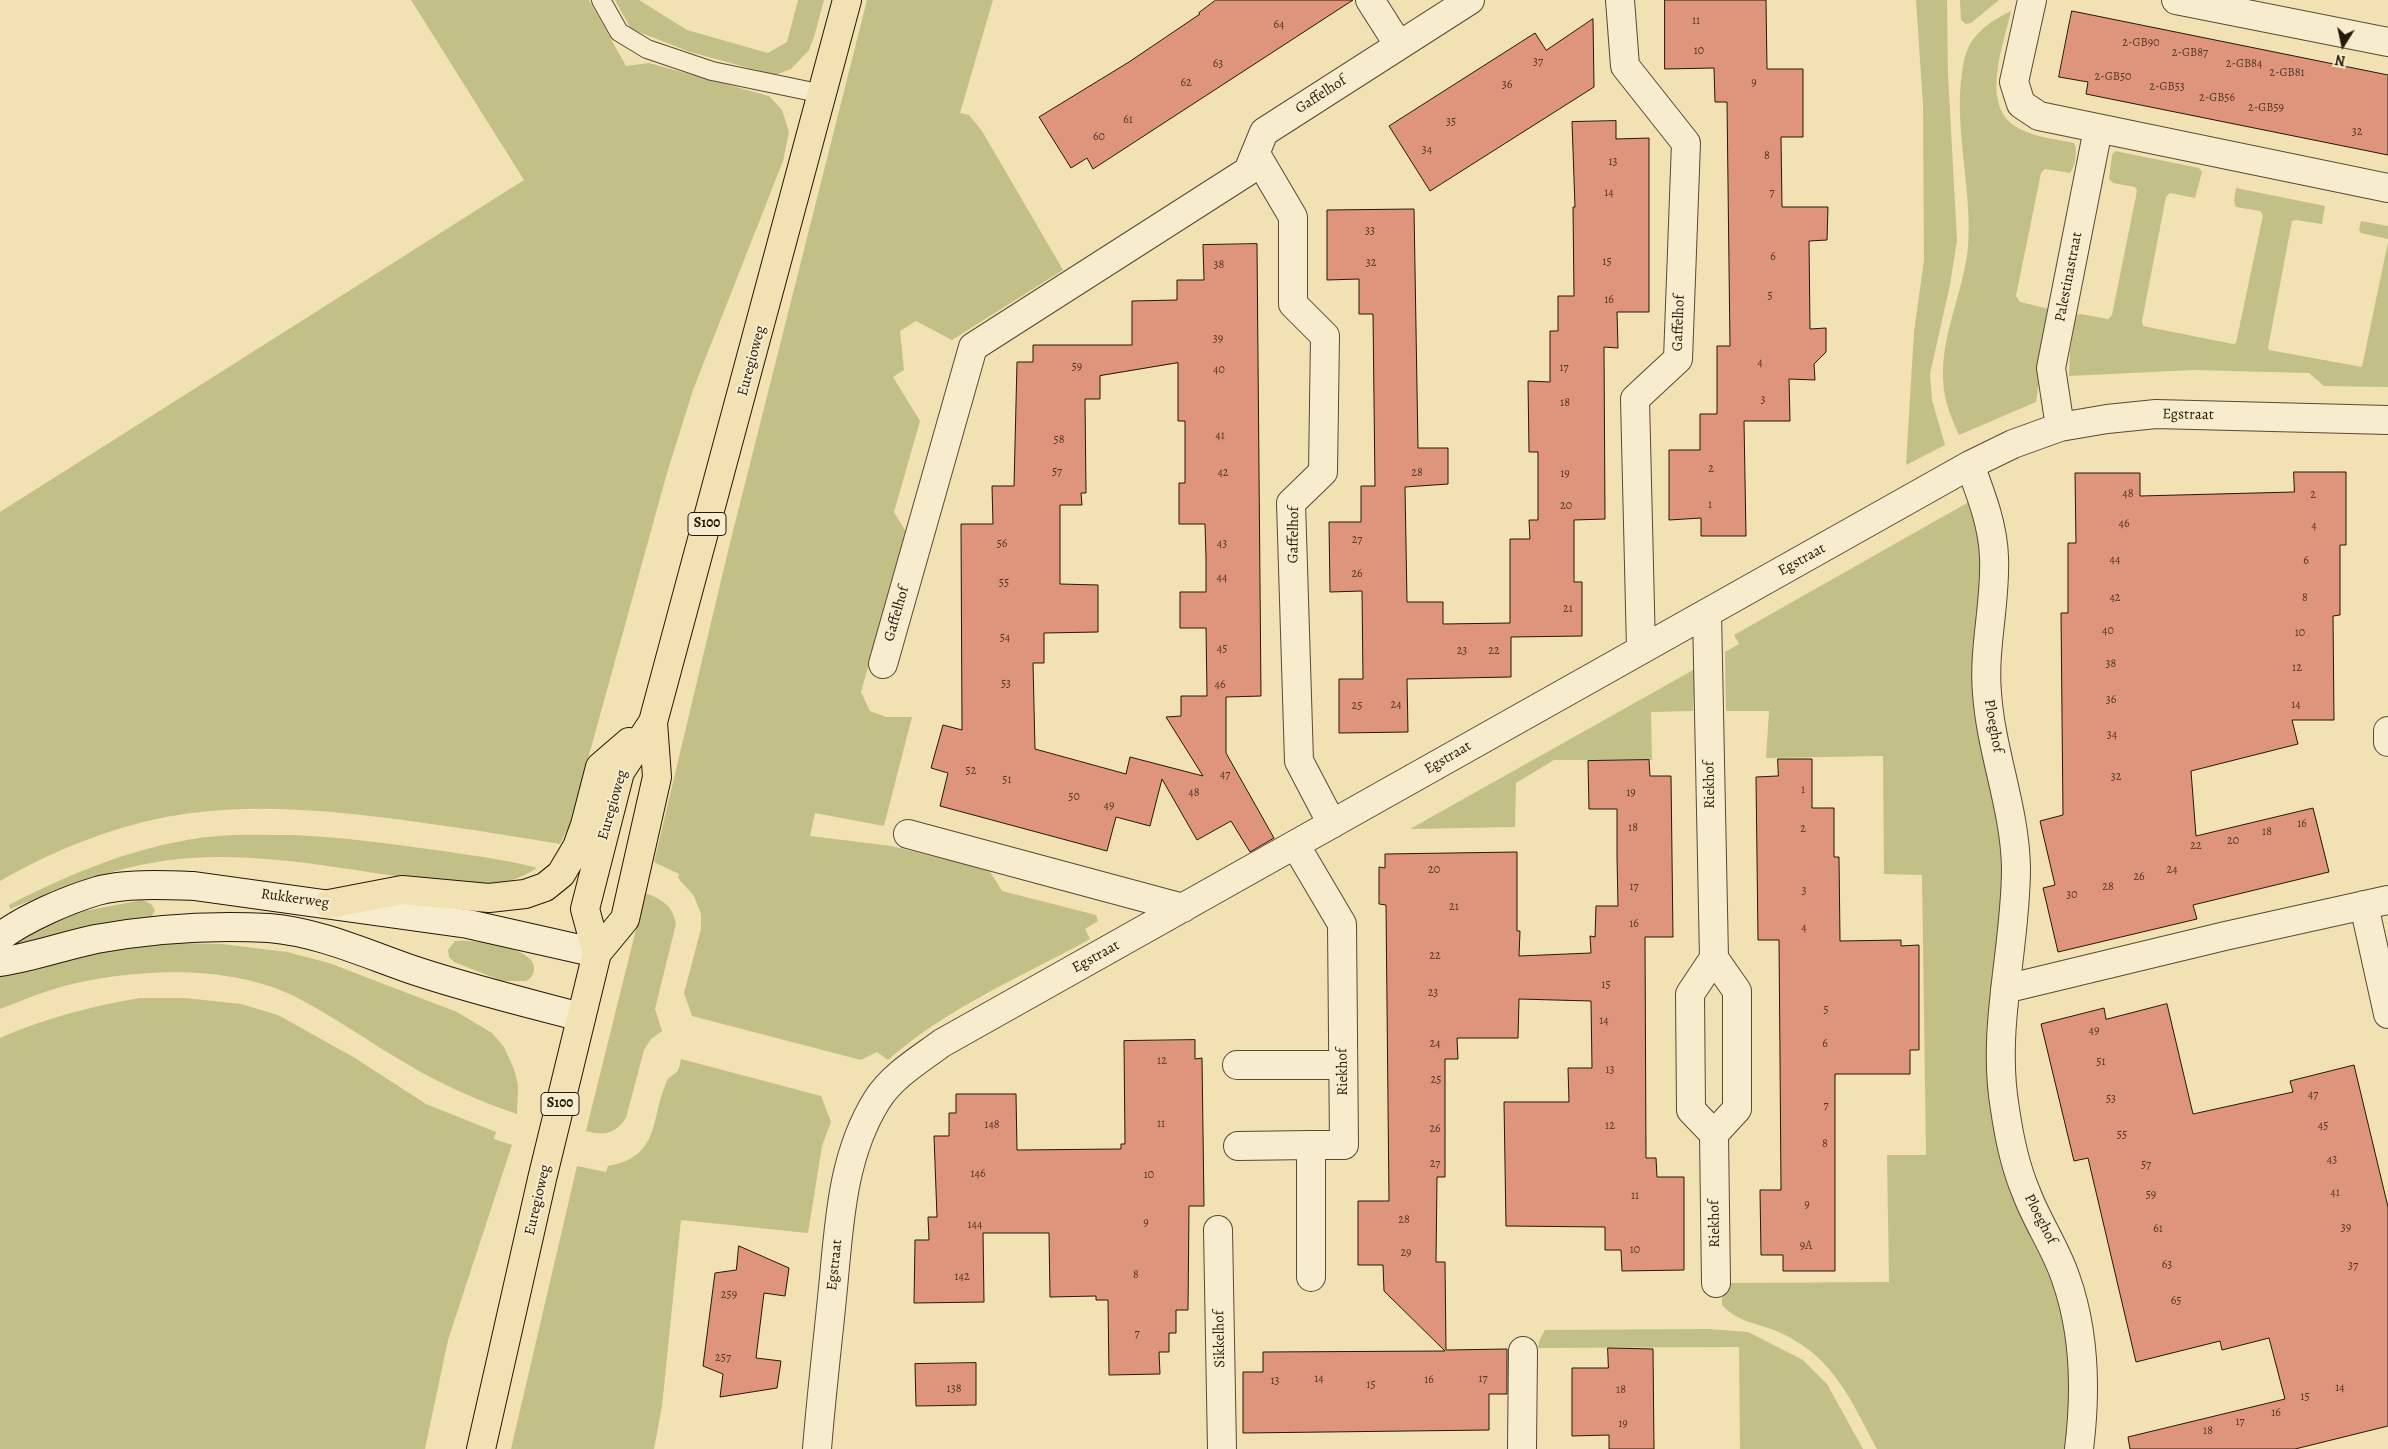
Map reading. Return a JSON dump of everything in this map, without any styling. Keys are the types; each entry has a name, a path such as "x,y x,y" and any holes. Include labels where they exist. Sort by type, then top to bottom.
{"main road":[{"name":"Euregioweg","path":"481,1449 597,952 625,920 657,777 654,722 847,0"},
{"name":"Euregioweg","path":"597,952 586,909 620,772 654,722"},
{"path":"329,904 402,890 490,898 525,894 545,888 561,874 577,847 585,825 600,767 654,722"}],"street":[{"path":"1370,0 1398,44"},
{"name":"Gaffelhof","path":"882,664 973,347 1248,171 1264,132 1398,44 1470,0"},
{"name":"Gaffelhof","path":"1620,0 1625,66 1686,143 1678,360 1635,399 1642,649"},
{"path":"2032,0 2014,82 2021,104 2039,116 2388,188"},
{"path":"2176,0 2388,42"},
{"name":"Palestinastraat","path":"2060,427 2051,368 2098,128"},
{"name":"Gaffelhof","path":"1256,154 1293,217 1293,304 1325,336 1324,472 1292,503 1299,762 1332,824"},
{"name":"Egstraat","path":"817,1449 845,1184 858,1137 877,1099 907,1068 942,1043 1296,846 1970,465 2013,444 2060,427 2156,414 2388,420"},
{"name":"Ploeghof","path":"1970,465 1986,508 1992,535 1994,580 1987,650 1987,694 2014,836 2016,868 2013,925 1999,1046 2004,1107 2018,1169 2026,1194 2055,1248 2075,1313 2082,1357 2080,1449"},
{"name":"Riekhof","path":"1707,613 1714,958"},
{"path":"2388,731 2388,742"},
{"path":"908,834 1183,908"},
{"name":"Riekhof","path":"1296,846 1342,924 1344,1145 1311,1145"},
{"name":"Rukkerweg","path":"0,937 35,916 99,890 153,885 194,886 468,924 597,952"},
{"path":"2005,989 2376,902 2388,1014"},
{"path":"0,962 89,941 143,932 219,927 268,928 288,930 332,942 435,977 581,1017"},
{"path":"1714,958 1737,991 1737,1109 1714,1134 1691,1110 1690,994 1714,958"},
{"path":"1237,1065 1343,1065"},
{"name":"Riekhof","path":"1714,1134 1716,1283"},
{"path":"1238,1146 1311,1145 1311,1277"},
{"name":"Sikkelhof","path":"1218,1230 1222,1449"},
{"path":"1522,1449 1523,1351"}],"lane":[{"path":"601,0 619,32 648,49 712,70 823,94"}],"shaded area":[{"path":"411,0 589,0 626,66 649,63 769,96 782,110 789,132 783,161 693,390 667,473 570,824 560,844 481,831 324,811 219,810 167,817 117,829 68,847 0,881 0,512 524,180"},
{"path":"615,0 639,0 687,30 768,53 787,42 798,0 824,0 809,50 791,69 775,75 690,52 631,29"},
{"path":"867,0 993,0 960,113 969,115 982,131 1063,270 952,340 916,321 900,331 904,370 893,377 920,421 894,512 906,532 861,692 870,711 886,717 912,717 884,826 815,813 810,836 891,846 989,870 1002,891 1096,915 1098,921 1085,929 1090,939 959,1009 910,1042 888,1060 877,1052 861,1060 692,1016 684,993 701,929 701,914 694,896 678,878 679,874 654,862 729,547"},
{"path":"1916,0 1947,0 1948,75 1957,240 1950,285 1930,374 1932,400 1945,445 1906,465 1914,332 1924,260 1923,105"},
{"path":"1960,0 1999,0 1971,23 1966,24 1961,20"},
{"path":"2011,11 1997,72 1999,103 2004,116 2021,130 2074,143 2076,150 2070,173 2045,169 2041,173 2016,296 2020,302 2049,309 2036,402 1959,435 1947,404 1943,370 1950,324 1963,278 1968,247 1968,201 1960,107 1961,84 1964,61 1970,44 1981,30"},
{"path":"2115,151 2199,168 2202,172 2195,198 2170,193 2166,197 2142,321 2143,326 2233,344 2236,343 2263,215 2260,211 2236,207 2234,201 2236,188 2325,206 2322,224 2292,221 2268,348 2269,350 2362,367 2388,242 2388,387 2324,386 2309,373 2193,370 2069,376 2070,351 2076,315 2108,319 2112,315 2137,191 2135,187 2113,183 2109,179 2112,155"},
{"path":"2361,221 2388,226 2388,239 2361,233 2359,230"},
{"path":"1974,499 1982,529 1999,803 2007,887 1993,1016 2044,1246 2071,1335 2071,1449 1877,1449 1850,1398 1829,1369 1801,1344 1775,1330 1743,1320 1729,1311 1722,1305 1722,1283 1889,1282 1887,1155 1926,1155 1922,875 1884,874 1883,756 1766,758 1769,711 1726,711 1725,652 1739,644 1734,635"},
{"path":"1695,669 1693,711 1651,712 1652,760 1554,760 1516,783 1515,827 1410,829"},
{"path":"293,835 399,845 512,862 537,868 523,876 508,881 467,886 270,859 244,857 191,858 144,864 99,876 54,891 10,909 9,905 58,881 109,861 162,845 217,836"},
{"path":"645,893 666,904 675,918 676,924 655,1009 662,1031 651,1039 644,1050 626,1118 618,1127 609,1132 592,1133 586,1131"},
{"path":"142,900 151,904 155,910 151,918 18,945 16,942 25,930 79,912"},
{"path":"455,941 475,941 515,950 532,961 533,975 526,981 502,981 454,962 449,957 448,950"},
{"path":"174,943 222,944 287,952 329,963 457,1012 492,1033 504,1047 514,1069 518,1085 517,1114 447,1086 420,1072 294,996 240,978 180,972 120,975 64,986 0,1009 0,977 86,955"},
{"path":"140,998 185,998 241,1004 278,1015 355,1058 426,1104 496,1132 494,1139 512,1145 448,1340 425,1449 0,1449 0,1038 34,1024 69,1014"},
{"path":"681,1059 821,1096 831,1122 822,1146 808,1233 681,1220 662,1406 654,1449 511,1449 577,1166 606,1172 608,1166 625,1161 637,1154 651,1134 667,1081 678,1070"},
{"path":"1709,1329 1748,1332 1803,1360 1827,1384 1863,1449 1740,1449 1739,1347 1538,1348 1539,1341 1545,1330"}],"building":[{"path":"1216,0 1353,0 1093,169 1087,158 1071,168 1039,117 1129,62 1200,14"},
{"path":"1665,0 1766,0 1767,69 1803,69 1803,137 1781,137 1782,207 1828,207 1827,240 1809,241 1810,329 1826,328 1826,352 1814,364 1815,380 1789,379 1790,421 1744,421 1746,536 1701,536 1701,518 1669,520 1669,450 1700,450 1700,414 1717,414 1717,346 1730,346 1727,102 1715,102 1714,68 1665,69"},
{"path":"2072,11 2388,75 2388,155 2086,94 2088,82 2059,77"},
{"path":"1593,19 1594,87 1430,191 1389,126 1535,33 1546,50"},
{"path":"1616,121 1616,139 1649,138 1649,312 1617,312 1618,348 1604,347 1605,519 1574,520 1574,582 1582,582 1582,636 1511,637 1511,677 1407,679 1408,732 1339,733 1339,679 1363,679 1362,591 1330,592 1329,522 1361,522 1361,486 1375,486 1373,314 1359,314 1359,279 1327,280 1327,210 1414,209 1418,448 1448,448 1448,484 1405,487 1407,602 1443,602 1443,624 1510,623 1510,539 1530,539 1529,520 1538,520 1538,452 1529,452 1528,381 1550,382 1550,331 1558,331 1558,296 1574,296 1573,207 1575,207 1572,122"},
{"path":"1257,244 1261,696 1226,697 1226,753 1274,838 1250,852 1231,821 1197,840 1162,779 1150,826 1116,817 1107,851 940,806 948,773 931,768 943,725 962,730 961,524 993,524 992,486 1014,486 1017,362 1033,362 1033,345 1132,345 1132,301 1177,300 1177,280 1204,280 1203,245","holes":["1178,363 1178,421 1185,421 1185,483 1179,483 1179,524 1205,524 1206,558 1206,592 1180,592 1180,628 1206,628 1207,696 1181,696 1181,716 1166,717 1203,776 1130,757 1126,774 1035,749 1033,663 1044,663 1044,633 1098,632 1098,585 1060,584 1060,505 1082,505 1081,493 1086,493 1085,399 1100,399 1100,376"]},
{"path":"2294,472 2346,472 2346,545 2340,545 2340,615 2333,616 2334,720 2292,720 2298,744 2191,771 2196,836 2313,808 2329,872 2193,905 2197,919 2058,952 2043,888 2055,885 2040,821 2063,815 2061,613 2068,613 2068,543 2076,543 2075,473 2140,473 2140,496 2294,492"},
{"path":"1778,759 1812,759 1812,808 1834,808 1834,857 1839,857 1840,941 1901,940 1901,946 1919,945 1919,1050 1910,1050 1910,1074 1835,1074 1835,1271 1783,1271 1783,1255 1761,1255 1760,1190 1781,1190 1779,940 1758,940 1756,777 1778,776"},
{"path":"1649,760 1650,776 1671,776 1673,937 1645,937 1646,1158 1656,1158 1657,1177 1684,1177 1684,1270 1622,1271 1621,1250 1605,1250 1605,1227 1506,1226 1504,1102 1569,1102 1568,1068 1592,1068 1591,1001 1519,999 1518,1038 1457,1038 1458,1059 1445,1059 1445,1177 1437,1177 1436,1262 1445,1262 1446,1350 1507,1349 1507,1394 1489,1394 1489,1430 1243,1433 1243,1372 1263,1372 1263,1352 1445,1351 1384,1291 1383,1265 1358,1265 1358,1201 1389,1201 1386,905 1379,904 1379,867 1385,868 1385,854 1517,852 1517,931 1520,931 1519,956 1591,953 1590,936 1595,937 1596,906 1618,906 1617,809 1589,809 1588,761"},
{"path":"2167,1004 2193,1114 2293,1092 2290,1081 2354,1065 2388,1207 2388,1426 2295,1449 2130,1449 2128,1437 2285,1399 2269,1338 2222,1350 2220,1341 2136,1362 2088,1158 2074,1161 2041,1024 2104,1008 2106,1019"},
{"path":"1195,1040 1195,1059 1202,1058 1204,1206 1189,1206 1188,1310 1176,1310 1176,1333 1169,1333 1169,1352 1159,1352 1160,1374 1109,1375 1108,1300 1096,1300 1096,1296 1050,1297 1049,1233 983,1233 984,1302 914,1303 915,1240 929,1240 928,1217 937,1217 934,1136 949,1136 949,1113 956,1113 956,1094 1016,1094 1017,1150 1121,1149 1121,1144 1125,1144 1124,1041"},
{"path":"739,1246 789,1268 785,1296 764,1293 756,1358 781,1361 777,1388 720,1397 723,1374 703,1366 715,1273 736,1270"},
{"path":"1608,1348 1653,1349 1654,1449 1609,1449 1609,1435 1572,1436 1572,1368 1608,1368"},
{"path":"976,1363 976,1405 916,1406 915,1364"}]}
